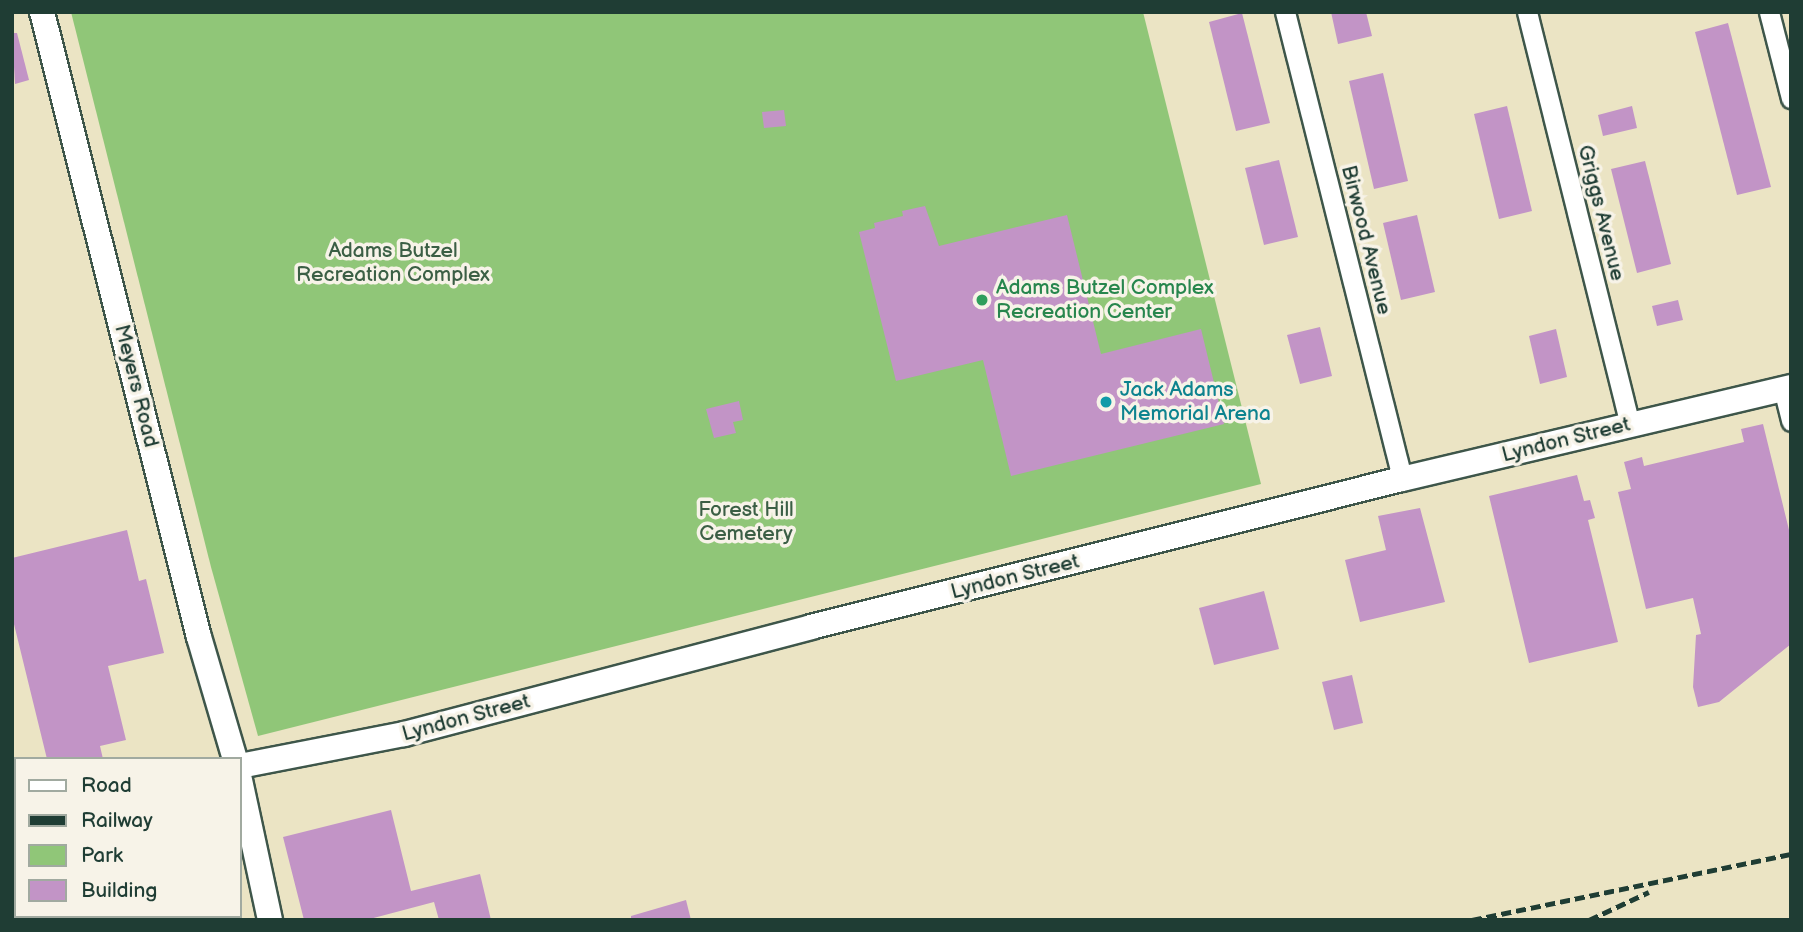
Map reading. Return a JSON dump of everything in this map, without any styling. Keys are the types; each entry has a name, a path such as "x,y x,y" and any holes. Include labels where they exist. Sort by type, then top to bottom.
{"street":[{"name":"Meyers Road","path":"42,12 199,637 234,757"},
{"name":"Birwood Avenue","path":"1285,12 1402,479"},
{"name":"Griggs Avenue","path":"1527,12 1630,425"},
{"path":"1769,12 1791,98"},
{"name":"Lyndon Street","path":"242,766 404,734 811,627 1402,479 1787,387"},
{"path":"1787,387 1791,421"},
{"path":"242,789 270,920"}],"green space":[{"name":"Adams Butzel Recreation Complex","path":"71,12 1143,12 1261,484 258,736 211,567"}],"building":[{"path":"1331,12 1366,12 1372,36 1338,44"},
{"path":"1242,13 1270,123 1236,131 1209,22"},
{"path":"1728,23 1771,187 1737,195 1695,32"},
{"path":"12,33 17,33 29,80 15,84"},
{"path":"1383,73 1408,181 1374,189 1349,81"},
{"path":"1507,106 1532,211 1499,219 1474,114"},
{"path":"1632,106 1637,128 1603,136 1598,115"},
{"path":"784,110 786,126 764,128 762,112"},
{"path":"1279,160 1298,237 1264,245 1245,168"},
{"path":"1645,161 1671,264 1637,273 1611,169"},
{"path":"925,206 939,246 1067,215 1101,354 1201,329 1224,424 1011,476 983,360 896,381 859,232 875,228 874,223 903,216 902,211"},
{"path":"1417,215 1435,292 1401,300 1383,223"},
{"path":"1678,300 1683,320 1657,326 1652,306"},
{"path":"1320,327 1332,376 1300,384 1287,335"},
{"path":"1556,329 1567,377 1540,384 1529,336"},
{"path":"739,401 743,420 733,422 736,433 714,438 706,409"},
{"path":"1763,424 1791,538 1791,644 1719,702 1698,707 1693,687 1696,635 1701,634 1693,598 1646,609 1618,492 1631,489 1624,462 1642,457 1644,466 1744,442 1741,429"},
{"path":"1577,475 1584,501 1590,500 1595,518 1588,520 1618,642 1529,663 1489,496"},
{"path":"1420,508 1445,602 1360,622 1345,560 1386,550 1378,516"},
{"path":"127,530 139,581 146,579 164,653 108,666 126,740 100,746 103,757 47,757 12,616 12,558"},
{"path":"1264,591 1279,649 1214,665 1199,608"},
{"path":"1352,675 1363,723 1334,730 1322,682"},
{"path":"391,810 411,891 480,874 491,920 439,920 434,902 366,920 304,920 283,837"},
{"path":"686,900 691,920 631,920 631,916"}],"railway":[{"path":"1472,920 1791,854"},
{"path":"1589,920 1649,892"}],"place":[{"name":"Adams Butzel Complex Recreation Center","path":"982,300"},
{"name":"Jack Adams Memorial Arena","path":"1106,402"}],"park label":[{"name":"Forest Hill Cemetery","path":"746,522"}]}
